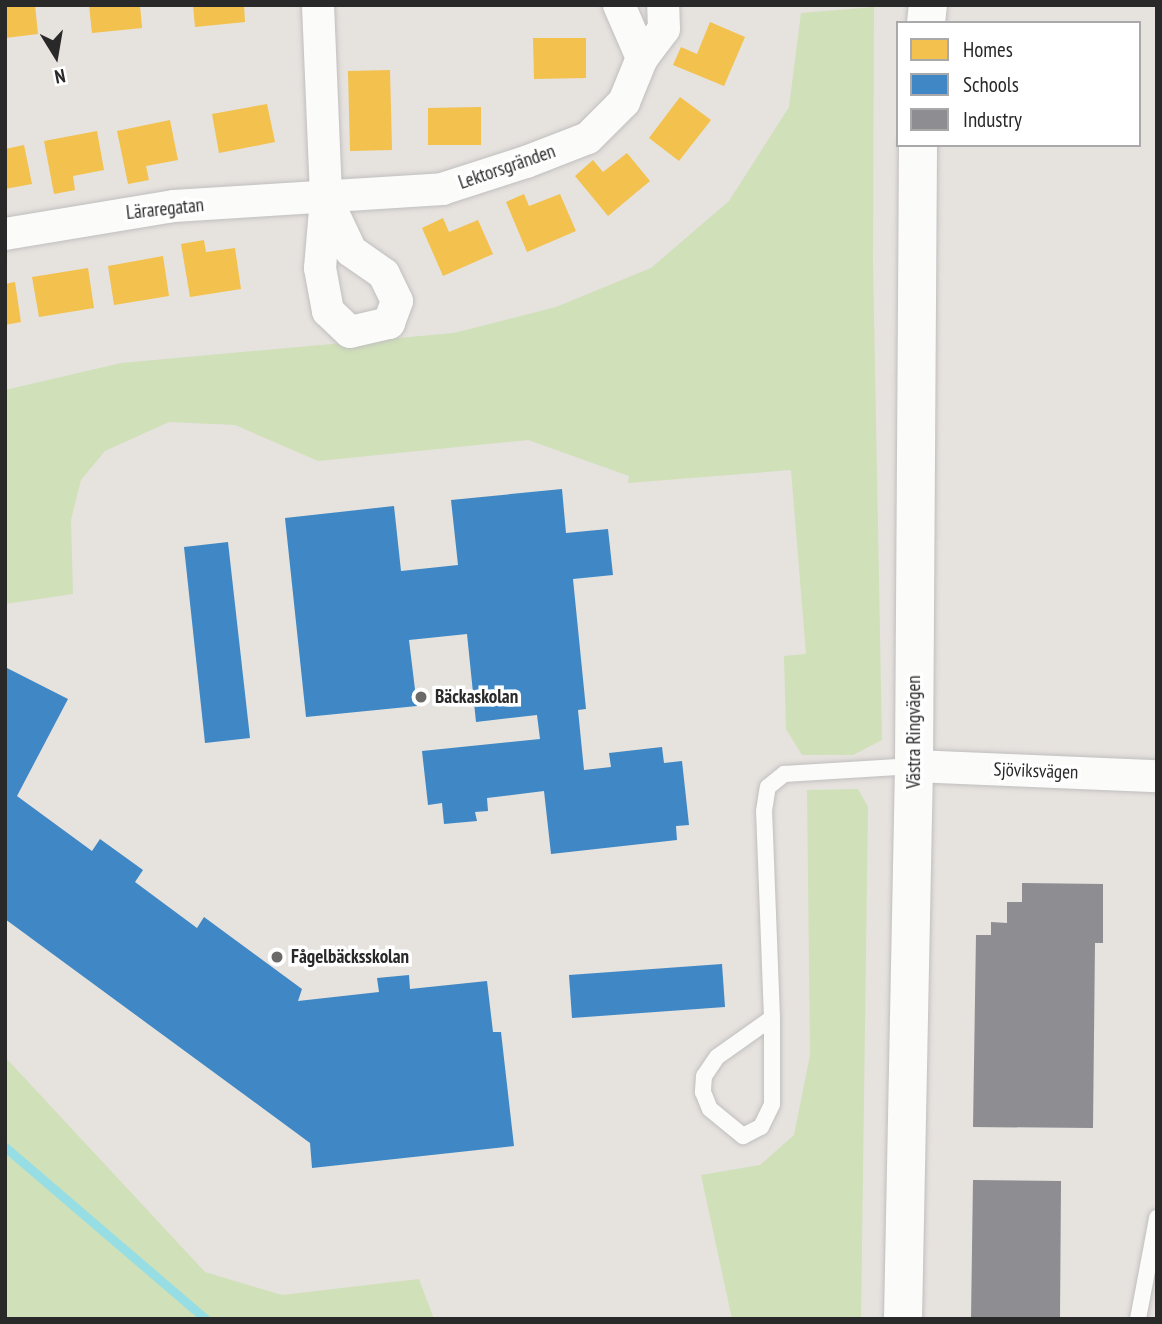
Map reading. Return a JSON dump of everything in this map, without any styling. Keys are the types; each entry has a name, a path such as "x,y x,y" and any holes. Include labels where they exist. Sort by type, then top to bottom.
{"main road":[{"name":"Västra Ringvägen","path":"903,1319 914,766 918,147"}],"street":[{"path":"318,5 326,198"},
{"path":"619,5 642,58"},
{"name":"Lektorsgränden","path":"326,198 442,189 587,138 624,102 642,58 664,29 663,5"},
{"name":"Läraregatan","path":"5,234 174,206 326,198"},
{"name":"Sjöviksvägen","path":"914,766 1157,776"}],"lane":[{"path":"772,1018 717,1057 704,1076 703,1092 710,1109 743,1136 761,1127 772,1104 772,1018 764,811 768,787 784,774 914,766"},
{"path":"1138,1319 1157,1218"}],"green space":[{"path":"874,7 873,262 882,740 853,755 802,755 786,729 784,656 806,654 791,470 628,483 629,476 528,440 318,461 235,425 169,422 105,451 81,480 71,520 73,594 5,604 5,390 121,363 454,333 556,307 651,268 729,201 789,107 801,13"},
{"path":"858,789 868,807 861,1319 732,1319 701,1175 760,1165 794,1135 810,1055 807,790"},
{"path":"5,1057 205,1272 282,1295 419,1279 434,1319 5,1319"}],"building: Homes":[{"path":"5,5 35,5 38,34 5,38"},
{"path":"89,5 140,5 142,28 92,33"},
{"path":"193,5 244,5 245,22 195,27"},
{"path":"710,22 745,37 724,86 673,65 681,47 697,54"},
{"path":"533,38 586,38 586,78 534,79"},
{"path":"390,70 392,150 350,151 348,71"},
{"path":"680,97 711,120 679,161 649,138"},
{"path":"267,104 275,142 219,153 212,114"},
{"path":"481,107 481,145 428,145 428,108"},
{"path":"170,120 178,160 146,166 149,180 128,184 117,131"},
{"path":"97,131 104,170 73,176 75,190 54,194 44,141"},
{"path":"24,145 32,184 5,189 5,149"},
{"path":"627,153 650,181 608,216 575,176 593,160 603,172"},
{"path":"524,194 529,206 560,194 576,231 527,252 506,202"},
{"path":"443,218 449,232 478,220 493,254 443,276 422,228"},
{"path":"204,240 206,252 235,248 241,289 190,297 181,244"},
{"path":"163,256 169,296 114,305 108,266"},
{"path":"88,268 94,308 39,317 32,277"},
{"path":"15,282 21,322 5,325 5,284"}],"building: Schools":[{"path":"562,489 566,533 608,529 613,575 573,579 586,709 578,710 584,770 611,767 609,753 662,747 664,763 682,761 689,825 676,826 677,840 551,854 544,791 487,798 488,811 475,812 477,821 444,824 442,803 428,805 422,751 540,739 537,715 476,722 467,634 409,640 417,706 306,717 285,518 394,506 401,571 458,565 451,500"},
{"path":"228,542 250,738 205,743 184,547"},
{"path":"5,667 68,699 17,796 92,851 100,839 143,870 135,882 197,928 204,917 302,989 298,1001 379,992 377,978 409,975 410,989 487,981 493,1032 501,1032 514,1146 312,1168 310,1143 5,919"},
{"path":"722,964 725,1007 572,1018 569,975"}],"building: Industry":[{"path":"1022,883 1103,884 1103,943 1095,943 1093,1128 973,1127 976,935 991,935 991,922 1007,923 1007,902 1022,902"},
{"path":"973,1180 1061,1181 1060,1319 971,1319"}],"waterway":[{"path":"5,1147 206,1319"}],"place":[{"name":"Bäckaskolan","path":"421,697"},
{"name":"Fågelbäcksskolan","path":"277,957"}]}
